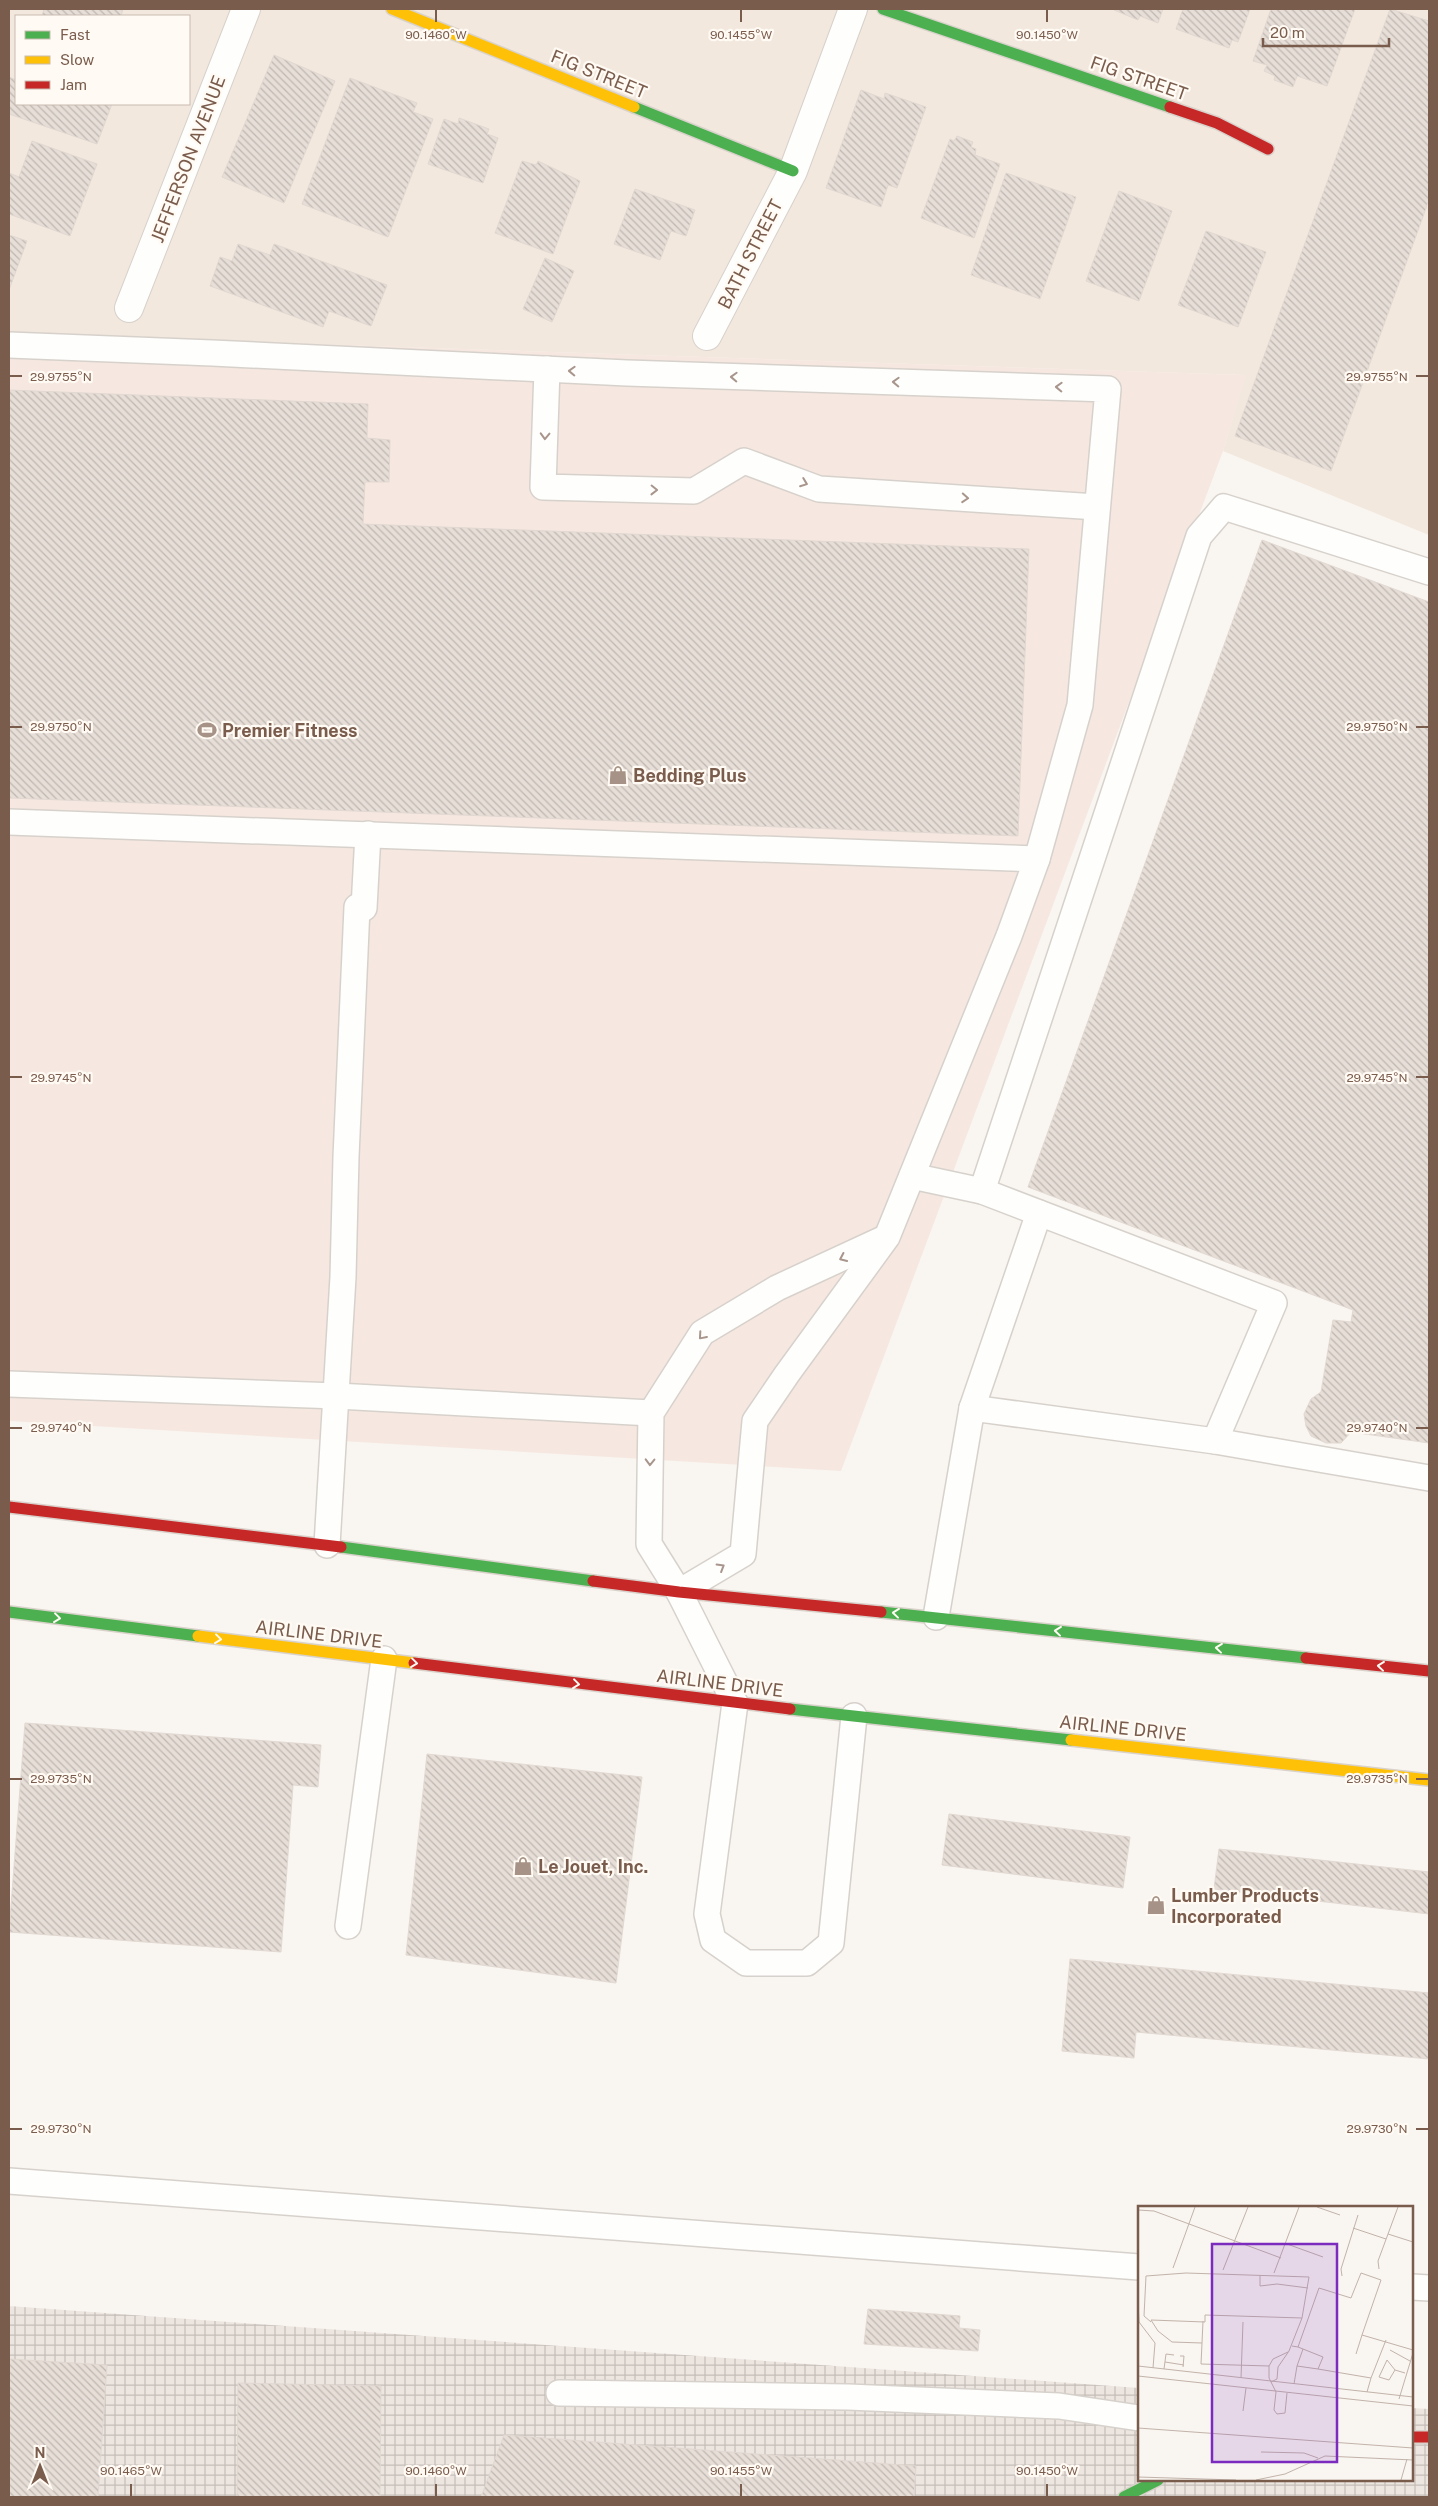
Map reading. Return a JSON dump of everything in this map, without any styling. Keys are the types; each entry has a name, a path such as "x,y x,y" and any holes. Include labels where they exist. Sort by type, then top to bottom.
{"main road":[{"name":"FIG STREET","path":"392,9 793,171"},
{"name":"FIG STREET","path":"882,9 1217,123 1268,149"},
{"path":"9,1507 327,1545 679,1592 936,1617 1429,1671"},
{"name":"AIRLINE DRIVE","path":"9,1612 735,1703 1429,1780"},
{"path":"1413,2437 1429,2437"},
{"path":"1124,2497 1156,2481"}],"street":[{"name":"JEFFERSON AVENUE","path":"129,308 246,9"},
{"name":"BATH STREET","path":"707,336 793,171 854,9"}],"lane":[{"path":"9,345 547,369 1108,389 1080,704 1037,859 1009,936 887,1237 786,1374 755,1421 743,1554 679,1592"},
{"path":"547,369 543,487 694,491 744,460 819,489 1097,507"},
{"path":"982,1191 1198,536 1224,507 1429,572"},
{"path":"9,822 1037,859"},
{"path":"327,1545 337,1396 360,908 368,834"},
{"path":"912,1176 982,1191 1274,1303 1215,1441"},
{"path":"936,1617 972,1408 1039,1214"},
{"path":"854,1716 831,1943 807,1963 746,1963 713,1940 707,1914 735,1703 679,1592 649,1544 651,1413 702,1333 777,1288 887,1237"},
{"path":"9,1384 337,1396 651,1413"},
{"path":"972,1408 1215,1441 1429,1478"},
{"path":"348,1926 384,1659"},
{"path":"9,2181 1138,2267"},
{"path":"1413,2287 1429,2288"},
{"path":"559,2393 857,2397 1059,2406 1138,2418"}],"shaded area":[{"path":"9,9 1429,9 1429,535 1223,451 1245,375 9,334"},
{"path":"9,334 1246,375 1223,451 841,1471 9,1421"},
{"path":"9,2306 1138,2388 1138,2481 1413,2481 1413,2408 1429,2409 1429,2497 9,2497"}],"building":[{"path":"44,9 123,9 121,15 42,15"},
{"path":"1114,9 1163,9 1158,23 1140,16 1138,20"},
{"path":"1183,9 1250,9 1238,42 1232,40 1229,48 1176,29"},
{"path":"1271,9 1355,9 1327,86 1297,76 1293,87 1274,80 1275,76 1264,71 1267,65 1253,61"},
{"path":"1390,9 1429,21 1429,200 1331,471 1235,436"},
{"path":"274,55 335,81 284,203 222,177"},
{"path":"9,77 15,80 15,105 112,105 97,144 9,114"},
{"path":"350,78 417,103 413,112 433,119 388,237 302,204"},
{"path":"861,90 884,99 885,93 926,107 897,188 888,185 881,207 826,188"},
{"path":"459,118 489,129 487,134 498,138 483,183 428,164 444,119 458,124"},
{"path":"957,136 973,142 971,147 976,149 975,155 1000,164 974,238 921,218 950,139 954,141"},
{"path":"32,141 97,164 70,236 9,214 9,173 19,177"},
{"path":"522,161 536,165 538,161 580,181 553,254 495,233"},
{"path":"1006,173 1076,197 1040,299 971,275"},
{"path":"635,189 695,210 686,236 671,231 660,260 614,244"},
{"path":"1119,191 1172,211 1139,301 1086,281"},
{"path":"1206,231 1266,252 1238,327 1178,305"},
{"path":"9,235 27,241 9,290"},
{"path":"238,244 270,255 274,244 387,285 371,326 329,311 323,327 210,286 220,257 232,261"},
{"path":"545,258 574,271 552,322 523,309"},
{"path":"9,390 368,404 367,438 390,440 389,482 365,482 363,524 1029,549 1018,836 9,798"},
{"path":"1262,540 1429,602 1429,1443 1351,1432 1341,1443 1326,1443 1311,1436 1306,1426 1304,1414 1311,1399 1321,1392 1333,1320 1351,1322 1353,1310 1028,1187"},
{"path":"25,1723 321,1745 318,1787 293,1785 281,1952 9,1932"},
{"name":"Le Jouet, Inc.","path":"427,1754 642,1777 616,1983 406,1955"},
{"path":"949,1814 1130,1837 1123,1888 942,1865"},
{"path":"1219,1849 1429,1872 1429,1914 1214,1889"},
{"path":"1070,1959 1429,1993 1429,2059 1136,2032 1134,2058 1062,2051"},
{"path":"868,2309 960,2316 959,2328 980,2330 978,2351 864,2344"},
{"path":"9,2359 107,2365 98,2497 9,2497"},
{"path":"238,2383 381,2386 380,2497 237,2497"},
{"path":"504,2435 916,2466 914,2497 481,2497"}],"traffic: fast":[{"path":"883,9 1170,107"},
{"path":"634,107 793,171"},
{"path":"341,1547 593,1581"},
{"path":"9,1612 198,1636"},
{"path":"881,1612 1306,1658"},
{"path":"790,1709 1071,1740"},
{"path":"1124,2497 1156,2481"}],"traffic: slow":[{"path":"392,9 634,107"},
{"path":"198,1636 414,1663"},
{"path":"1071,1740 1429,1780"}],"traffic: jam":[{"path":"1170,107 1217,123 1268,149"},
{"path":"9,1507 341,1547"},
{"path":"593,1581 679,1592 881,1612"},
{"path":"1306,1658 1429,1671"},
{"path":"414,1663 790,1709"},
{"path":"1413,2437 1429,2437"}],"place":[{"name":"Premier Fitness","path":"207,730"},
{"name":"Bedding Plus","path":"618,775"},
{"name":"Le Jouet, Inc.","path":"523,1866"},
{"name":"Lumber Products Incorporated","path":"1156,1905"}]}
